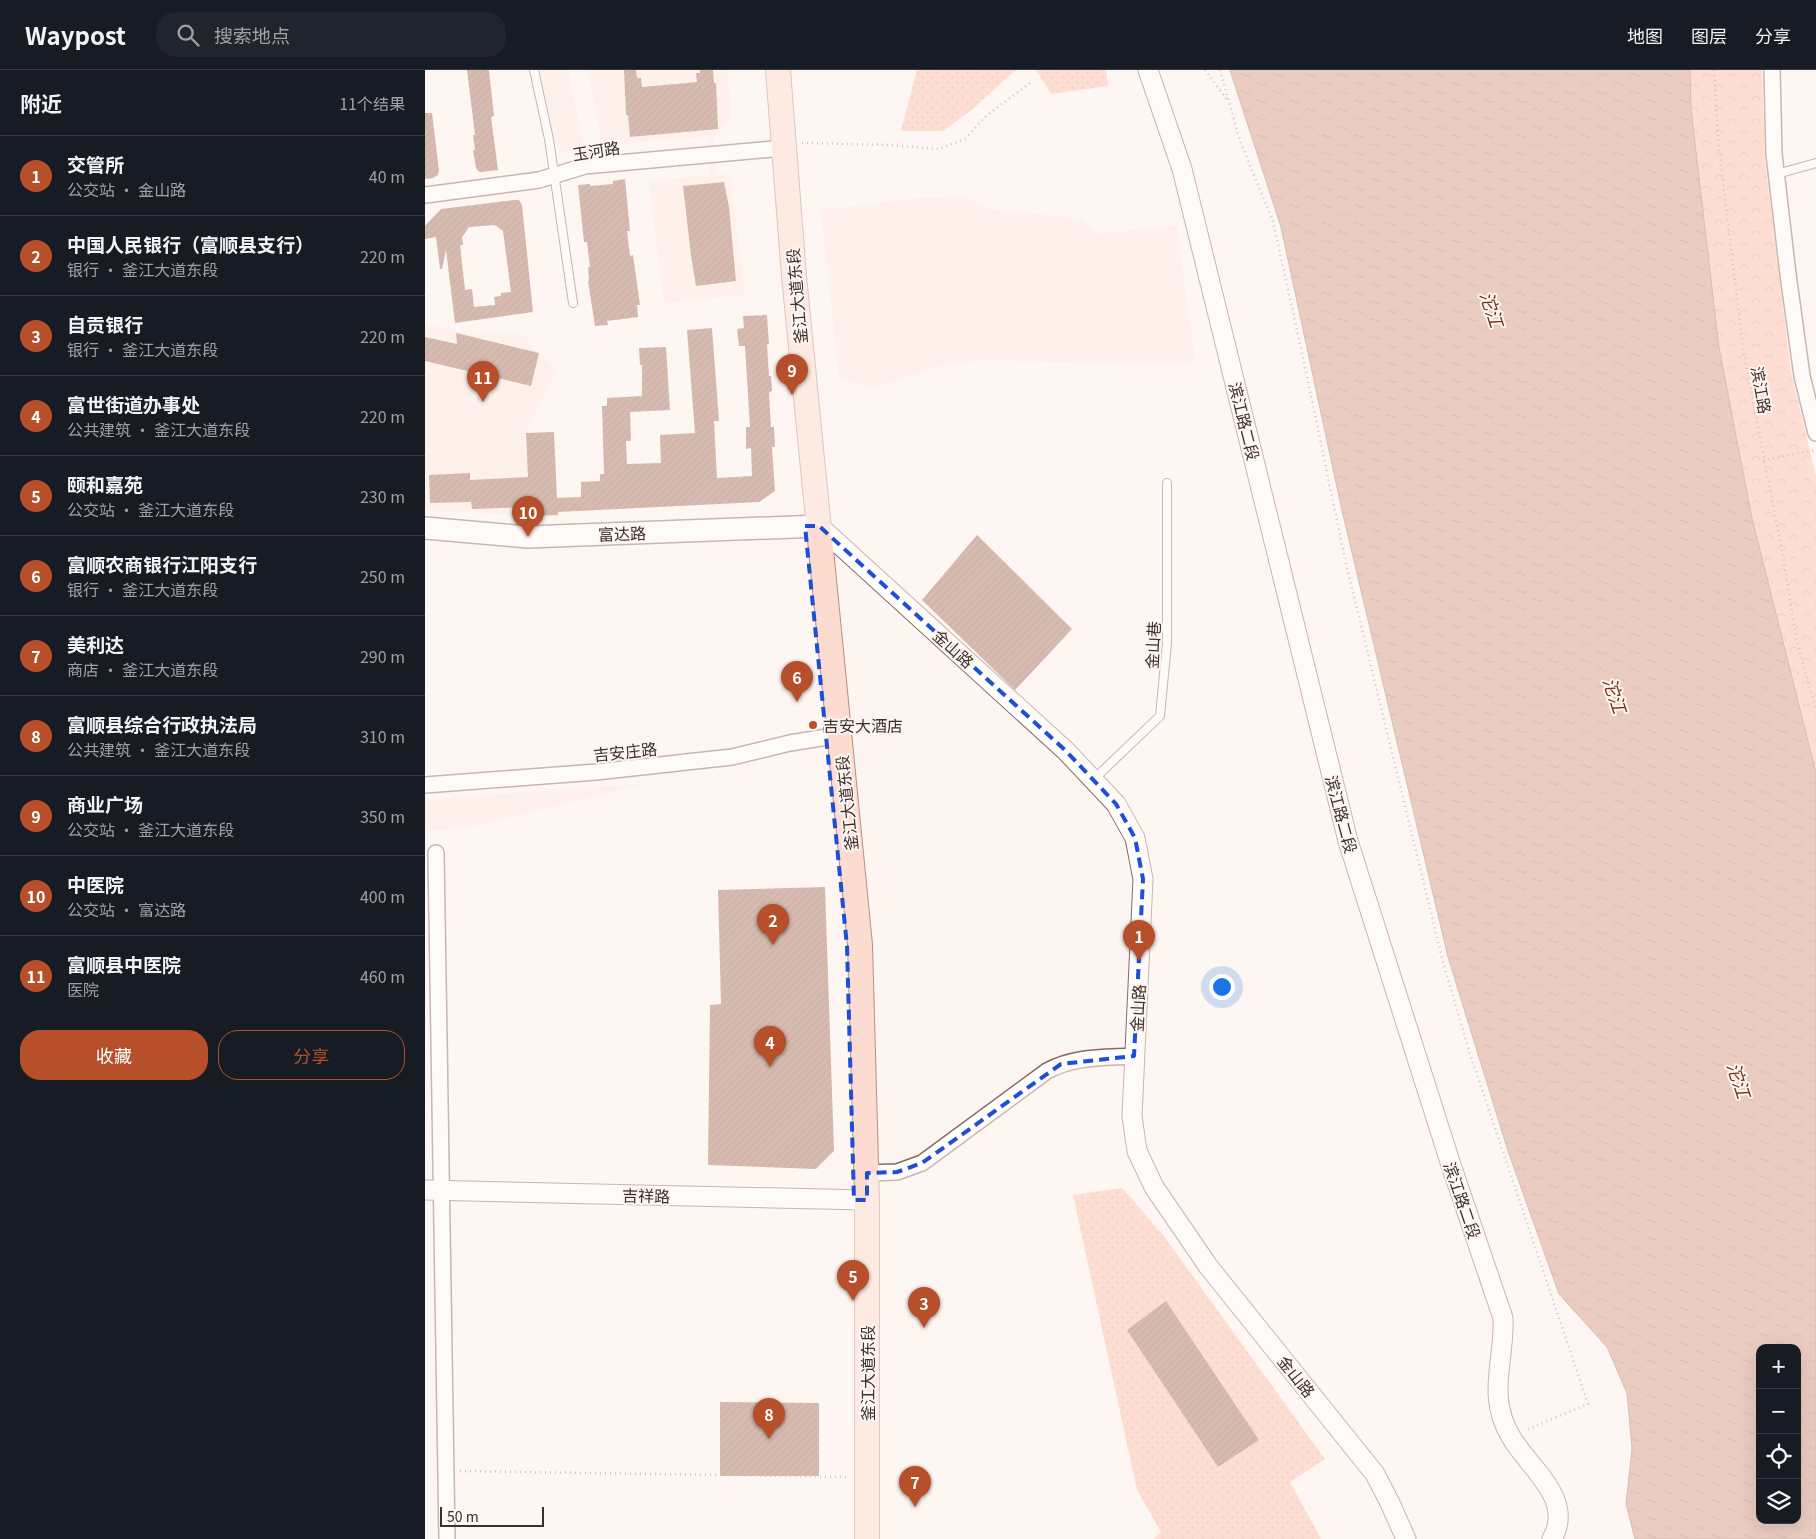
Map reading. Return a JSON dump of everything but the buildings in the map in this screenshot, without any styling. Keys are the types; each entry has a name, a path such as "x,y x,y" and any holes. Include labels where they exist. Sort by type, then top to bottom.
{"main road":[{"name":"釜江大道东段","path":"767,70 778,146"},
{"name":"釜江大道东段","path":"778,70 778,146 792,395 812,526 860,945 867,1173 860,1200 853,1539"},
{"name":"釜江大道东段","path":"812,526 827,737 847,946 860,1200 867,1539"},
{"name":"富达路","path":"425,528 528,537 812,526"}],"street":[{"name":"滨江路二段","path":"1148,70 1183,169 1348,841 1451,1165 1503,1318 1504,1334 1498,1374 1497,1399 1502,1418 1511,1437 1546,1482 1555,1498 1559,1522 1552,1539"},
{"path":"1773,70 1775,154 1788,274 1802,376 1816,433"},
{"name":"玉河路","path":"425,195 539,180 585,166 778,146"},
{"name":"金山路","path":"812,526 1066,751 1117,804 1135,838 1143,879 1132,1116 1137,1151 1154,1187 1208,1266 1375,1474 1406,1539"},
{"name":"吉安庄路","path":"425,785 596,772 732,757 790,743 827,737"},
{"path":"436,854 433,1190 446,1470 447,1539"},
{"path":"867,1173 897,1172 922,1163 1047,1071 1061,1064 1077,1060 1135,1056"},
{"name":"吉祥路","path":"433,1190 860,1200"}],"lane":[{"path":"534,70 549,139 573,303"},
{"path":"1777,174 1816,163"},
{"name":"金山巷","path":"1093,780 1160,716 1167,642 1167,483"}],"path":[{"path":"1205,70 1229,102"},
{"path":"1221,70 1240,141 1273,221 1346,564 1443,962 1471,1057 1588,1404 1511,1437"},
{"name":"滨江路","path":"1714,70 1719,149 1743,348 1784,562 1797,642 1816,710"},
{"path":"778,146 890,146 939,149 965,139 987,116 1030,82"},
{"path":"1763,460 1816,450"},
{"path":"446,1470 853,1477"}],"highlighted area":[{"path":"805,526 819,526 1066,751 1116,804 1135,838 1143,879 1134,1056 1061,1064 922,1163 897,1172 867,1173 867,1200 854,1200 847,946"}],"shaded area":[{"path":"539,70 568,70 584,149 559,154"},
{"path":"588,70 728,70 731,117 713,137 716,175 725,174 731,180 745,294 666,303 664,301 649,183 650,181 710,175 707,137 607,145 602,140"},
{"path":"967,197 991,209 1081,219 1098,234 1177,225 1195,362 1172,365 981,360 941,366 874,388 839,378 821,210 919,198"},
{"path":"425,324 474,335 500,331 521,333 556,370 526,433 530,516 425,510"},
{"path":"648,783 461,829 425,831 425,800"}],"green space":[{"path":"917,70 1017,70 974,108 943,131 901,131"},
{"path":"1036,70 1106,70 1108,86 1051,94"},
{"path":"1690,70 1762,70 1765,161 1791,372 1816,476 1816,773 1752,518 1719,348 1691,109"},
{"path":"1122,1188 1163,1235 1325,1459 1290,1482 1321,1539 1153,1539 1161,1532 1137,1490 1073,1195"}],"water":[{"name":"沱江","path":"1230,70 1690,70 1691,109 1719,348 1752,518 1816,773 1816,1539 1635,1539 1626,1504 1632,1449 1627,1393 1607,1347 1559,1294 1508,1151 1448,957 1341,506 1281,227"}],"place":[{"name":"商业广场","path":"792,395"},
{"name":"富顺县中医院","path":"483,402"},
{"name":"中医院","path":"528,537"},
{"name":"富顺农商银行江阳支行","path":"797,702"},
{"name":"吉安大酒店","path":"813,725"},
{"name":"中国人民银行（富顺县支行）","path":"773,945"},
{"name":"交管所","path":"1139,961"},
{"name":"富世街道办事处","path":"770,1067"},
{"name":"颐和嘉苑","path":"853,1301"},
{"name":"自贡银行","path":"924,1328"},
{"name":"富顺县综合行政执法局","path":"769,1439"},
{"name":"美利达","path":"915,1507"}]}
